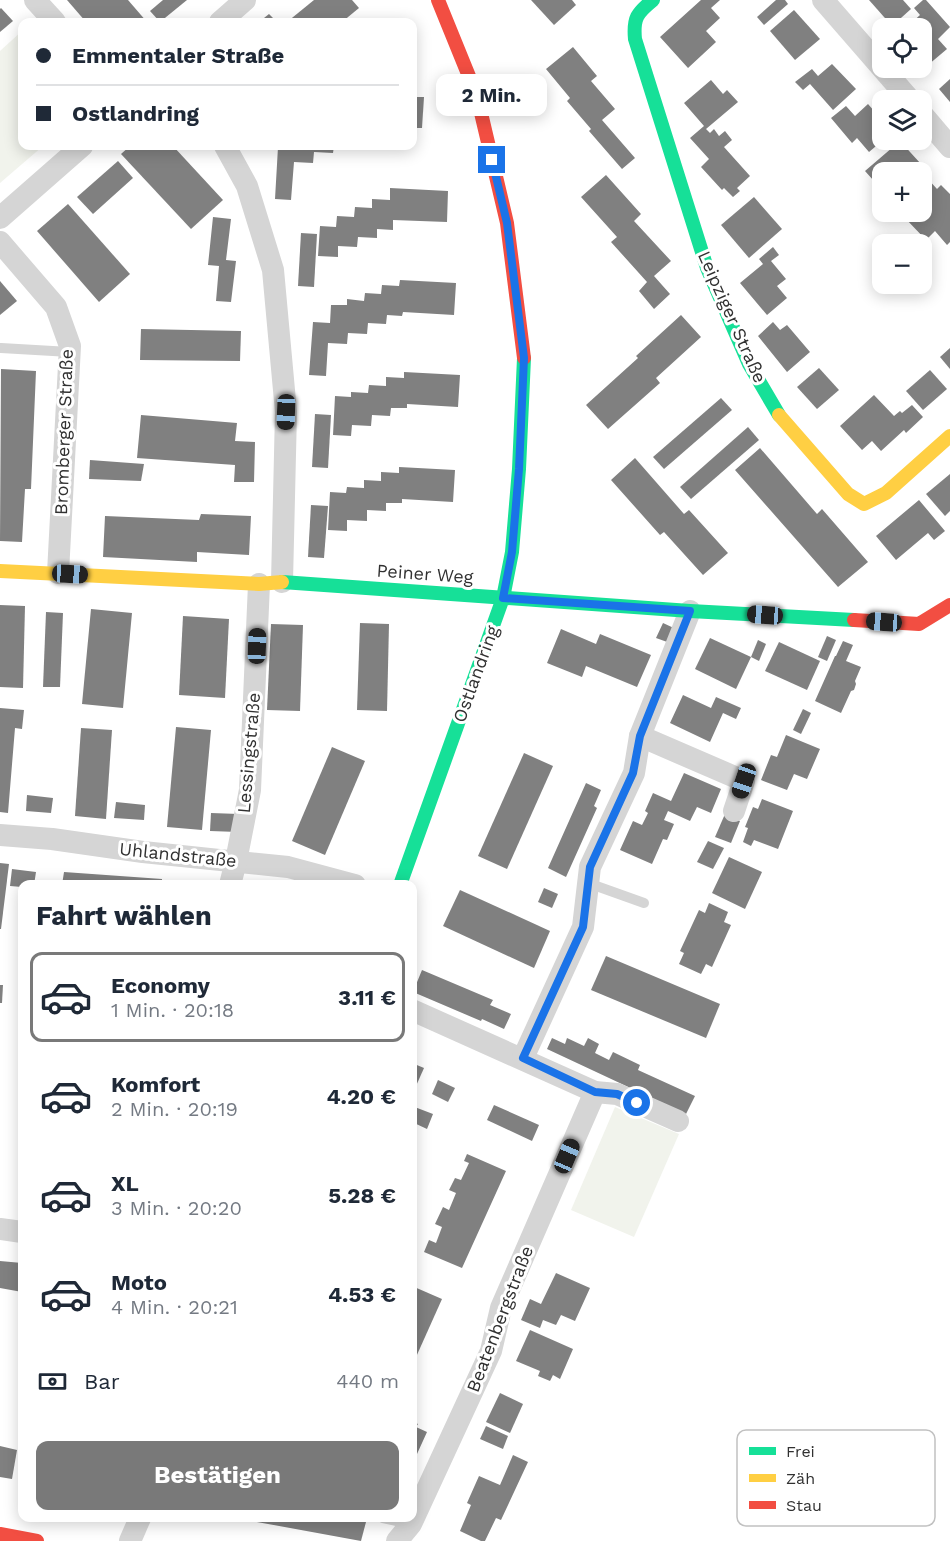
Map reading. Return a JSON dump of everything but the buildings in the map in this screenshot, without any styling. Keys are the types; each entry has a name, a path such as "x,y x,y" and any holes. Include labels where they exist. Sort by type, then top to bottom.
{"street":[{"path":"35,0 51,18"},
{"path":"225,18 245,0"},
{"name":"Ostlandring","path":"402,880 503,598 512,552 519,469 524,358 507,223 477,96 438,0"},
{"name":"Leipziger Straße","path":"653,0 637,14 633,24 635,39 706,268 749,364 778,414 848,494 864,504 886,493 950,436"},
{"path":"823,0 901,90"},
{"path":"932,126 950,147"},
{"path":"0,218 77,150"},
{"path":"227,150 248,186 273,270 286,412 282,582"},
{"name":"Bromberger Straße","path":"0,242 56,307 70,346 58,573"},
{"name":"Peiner Weg","path":"0,571 259,584 282,582 690,611 919,624 950,605"},
{"name":"Lessingstraße","path":"231,880 250,790 259,584"},
{"path":"523,1058 583,927 590,867 633,773 640,736 690,611"},
{"path":"640,736 744,781 734,811"},
{"name":"Uhlandstraße","path":"0,835 288,867 336,880"},
{"path":"417,1012 595,1092 617,1094 678,1121"},
{"name":"Beatenbergstraße","path":"417,1505 491,1351 501,1308 595,1092"},
{"path":"0,1229 18,1231"},
{"path":"130,1541 138,1522"},
{"path":"0,1534 37,1541"}],"lane":[{"path":"1,348 70,352"},
{"path":"588,883 644,903"},
{"path":"389,1522 404,1532"}],"shaded area":[{"path":"18,35 18,150 38,150 0,183 0,51"},
{"path":"615,1107 679,1134 634,1237 571,1210"}],"traffic: fast":[{"path":"653,0 637,16 635,39 707,268 749,364 779,415"},
{"path":"402,880 503,598 512,552 519,469 524,358"},
{"path":"282,582 690,611 854,620"}],"traffic: slow":[{"path":"779,415 848,494 864,504 886,493 950,436"},
{"path":"0,571 259,584 282,582"}],"traffic: jam":[{"path":"438,0 477,96 507,223 524,358"},
{"path":"854,620 919,624 950,605"},
{"path":"0,1534 37,1541"}],"route":[{"path":"492,160 507,223 524,358 519,469 512,552 503,598 690,611 640,736 633,773 590,867 583,927 523,1058 595,1092 617,1094 637,1103"}]}
